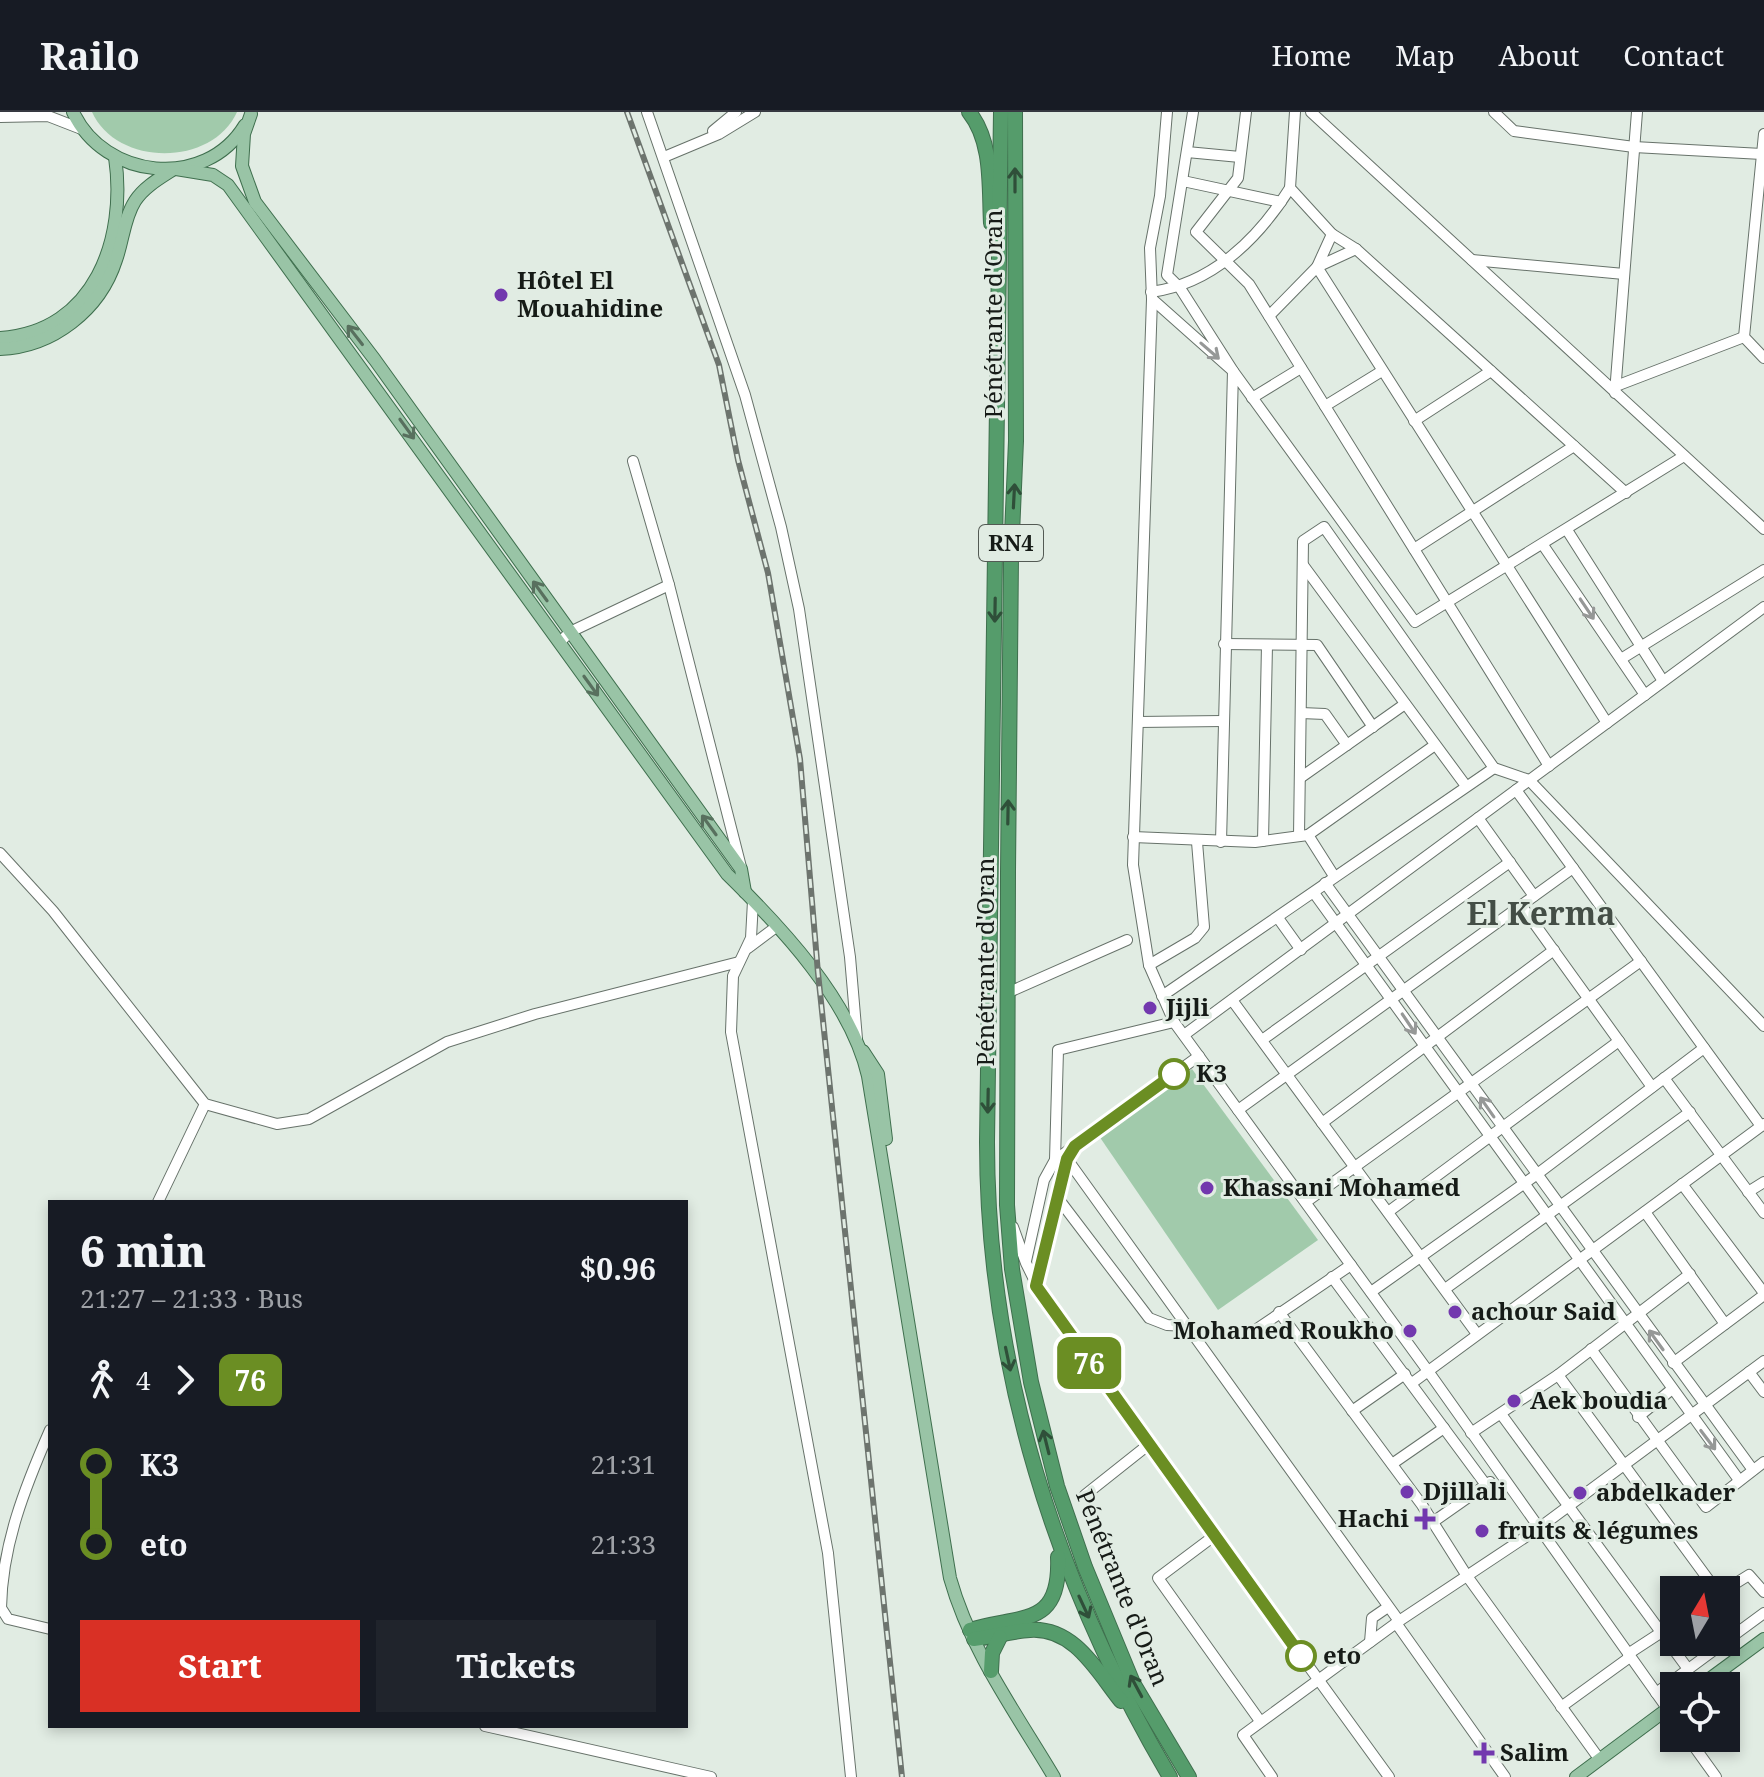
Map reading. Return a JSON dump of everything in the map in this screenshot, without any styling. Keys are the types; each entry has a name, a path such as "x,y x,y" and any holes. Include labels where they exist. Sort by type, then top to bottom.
{"highway":[{"path":"969,112 978,124 988,158 998,342"},
{"name":"Pénétrante d'Oran","path":"1001,112 987,1198 1005,1345 1046,1514 1071,1579 1134,1716 1170,1777"},
{"name":"Pénétrante d'Oran","path":"1015,112 1016,441 1011,557 1007,993 1007,1205 1012,1269 1024,1343 1057,1486 1085,1567 1133,1683 1189,1777"},
{"path":"972,1634 1037,1615 1049,1604 1058,1566 1046,1514"},
{"path":"972,1634 1000,1637 1034,1629 1067,1639 1134,1716"},
{"path":"991,1671 992,1653 1000,1637"}],"main road":[{"path":"73,112 84,130 115,157 143,167 213,175 228,185 727,874 818,973 858,1045 873,1061 878,1074 894,1234 950,1578 958,1608 991,1671 1054,1777"},
{"path":"0,349 24,346 51,336 84,312 113,270 138,197 175,169 212,156 235,138 252,113"},
{"path":"252,113 244,134 242,166 255,202 375,360 741,869 749,897"},
{"path":"0,338 33,332 57,320 79,301 96,279 119,209 115,157"},
{"path":"362,367 375,360"},
{"path":"1719,1672 1764,1639"},
{"path":"1576,1777 1660,1718"}],"street":[{"path":"647,112 745,395 781,527 799,609 850,957 858,1045"},
{"path":"663,154 718,129 736,112"},
{"path":"663,154 719,134 755,112"},
{"path":"1167,112 1160,196 1150,248 1152,295 1133,837 1136,896 1149,965 1174,1022 1660,1697"},
{"path":"1193,112 1167,275 1180,288 1233,371 1415,622 1448,605 1684,456"},
{"path":"1246,112 1238,178 1196,232 1249,284 1549,766"},
{"path":"1152,295 1180,288 1227,263 1281,202 1290,188 1295,112"},
{"path":"1311,112 1616,389 1764,529"},
{"path":"1494,112 1514,131 1634,147 1762,154"},
{"path":"1616,389 1637,112"},
{"path":"0,117 48,116 84,130"},
{"path":"1764,134 1744,337 1764,358"},
{"path":"1187,152 1240,157"},
{"path":"1183,181 1281,202"},
{"path":"1290,188 1332,234 1356,249 1626,493"},
{"path":"1269,316 1317,267 1332,234"},
{"path":"1317,267 1356,249"},
{"path":"1472,260 1624,274"},
{"path":"1317,267 1607,723"},
{"path":"1152,295 1233,371 1221,842"},
{"path":"1616,389 1744,337"},
{"path":"1252,398 1301,368"},
{"path":"1325,406 1382,371"},
{"path":"1414,421 1491,371"},
{"path":"1414,549 1574,446"},
{"path":"633,461 669,585 741,869"},
{"path":"1334,876 1304,836 1300,778 1303,541 1324,527 1494,768 1529,780 1764,1026"},
{"path":"1567,530 1663,681"},
{"path":"1543,545 1645,695"},
{"path":"1303,564 1466,786"},
{"path":"1621,659 1642,649 1764,570"},
{"path":"560,642 570,632 669,585"},
{"path":"1184,1035 1764,607"},
{"path":"1224,644 1317,645 1373,727"},
{"path":"1263,841 1267,645"},
{"path":"1300,778 1405,704"},
{"path":"1301,713 1325,714 1347,745"},
{"path":"1138,722 1223,721"},
{"path":"1133,837 1221,842 1304,836 1435,745"},
{"path":"1162,996 1494,768"},
{"path":"1352,1411 1428,1371 1763,1125 1516,790"},
{"path":"1478,818 1534,896"},
{"path":"1149,965 1195,938 1204,927 1197,842"},
{"path":"2,858 53,911 205,1104 253,1119 294,1123 369,1088 447,1042 535,1014 739,962"},
{"path":"1262,1040 1510,862"},
{"path":"1238,1110 1393,1001 1573,868"},
{"path":"1325,883 1753,1470"},
{"path":"1314,893 1739,1480"},
{"path":"748,948 749,897"},
{"path":"1521,905 1652,1087"},
{"path":"1278,918 1301,950"},
{"path":"776,927 748,948 739,962 733,976 731,1032 828,1553 851,1777"},
{"path":"1007,993 1127,940"},
{"path":"1322,1123 1554,950"},
{"path":"1306,1202 1641,961"},
{"path":"1232,1000 1477,1334"},
{"path":"1055,1160 1058,1050 1174,1022"},
{"path":"1388,1212 1619,1041"},
{"path":"1371,1292 1524,1184 1704,1048"},
{"path":"1026,1263 1044,1180 1055,1160 1199,1056"},
{"path":"1664,1078 1764,1213"},
{"path":"159,1200 205,1104"},
{"path":"1445,1289 1548,1218 1690,1112"},
{"path":"1036,1286 1067,1159 1075,1146"},
{"path":"1067,1159 1388,1607 1505,1777"},
{"path":"1748,1192 1764,1182"},
{"path":"1673,1363 1764,1294 1682,1184"},
{"path":"1057,1197 1149,1318 1167,1325 1187,1326"},
{"path":"1007,1205 1036,1286 1389,1777"},
{"path":"1645,1212 1725,1324"},
{"path":"1014,1229 1022,1235 1033,1231"},
{"path":"1248,1335 1351,1265"},
{"path":"1471,1433 1558,1375 1690,1274"},
{"path":"1332,1277 1486,1485"},
{"path":"1279,1312 1392,1464 1467,1576 1600,1760"},
{"path":"1591,1349 1706,1507 1764,1462"},
{"path":"1272,1777 1243,1735 1397,1622 1539,1528 1764,1361"},
{"path":"1749,1372 1764,1392"},
{"path":"1558,1375 1705,1576"},
{"path":"1638,1417 1671,1390"},
{"path":"1501,1414 1660,1631"},
{"path":"1392,1464 1444,1428"},
{"path":"48,1435 23,1493 10,1537 1,1608 8,1619 48,1629"},
{"path":"1085,1495 1148,1445"},
{"path":"1433,1522 1501,1475"},
{"path":"1214,1536 1158,1578 1260,1721"},
{"path":"1740,1581 1749,1575 1764,1592"},
{"path":"1370,1642 1372,1618 1388,1607"},
{"path":"1740,1631 1764,1613"},
{"path":"1561,1707 1660,1633"},
{"path":"1679,1656 1688,1669"},
{"path":"1656,1693 1706,1656"},
{"path":"494,1728 711,1777"},
{"path":"1698,1752 1716,1777"}],"green space":[{"path":"92,112 237,112 225,130 207,143 187,151 164,153 142,151 122,143 104,130"},
{"name":"Khassani Mohamed","path":"1192,1069 1318,1240 1218,1310 1099,1136"}],"railway":[{"path":"627,112 719,365 738,460 768,573 800,759 818,973 902,1777"}],"bus line":[{"name":"76","path":"1174,1074 1075,1146 1067,1159 1036,1286 1301,1656"}],"place":[{"name":"Hôtel El Mouahidine","path":"501,295"},
{"name":"Jijli","path":"1150,1008"},
{"name":"K3","path":"1174,1074"},
{"name":"Khassani Mohamed","path":"1207,1188"},
{"name":"achour Said","path":"1455,1312"},
{"name":"Mohamed Roukho","path":"1410,1331"},
{"name":"Aek boudia","path":"1514,1401"},
{"name":"Djillali","path":"1407,1492"},
{"name":"abdelkader","path":"1580,1493"},
{"name":"Hachi","path":"1425,1519"},
{"name":"fruits & légumes","path":"1482,1531"},
{"name":"eto","path":"1301,1656"},
{"name":"Salim","path":"1484,1753"}],"district":[{"name":"El Kerma","path":"1541,914"}]}
